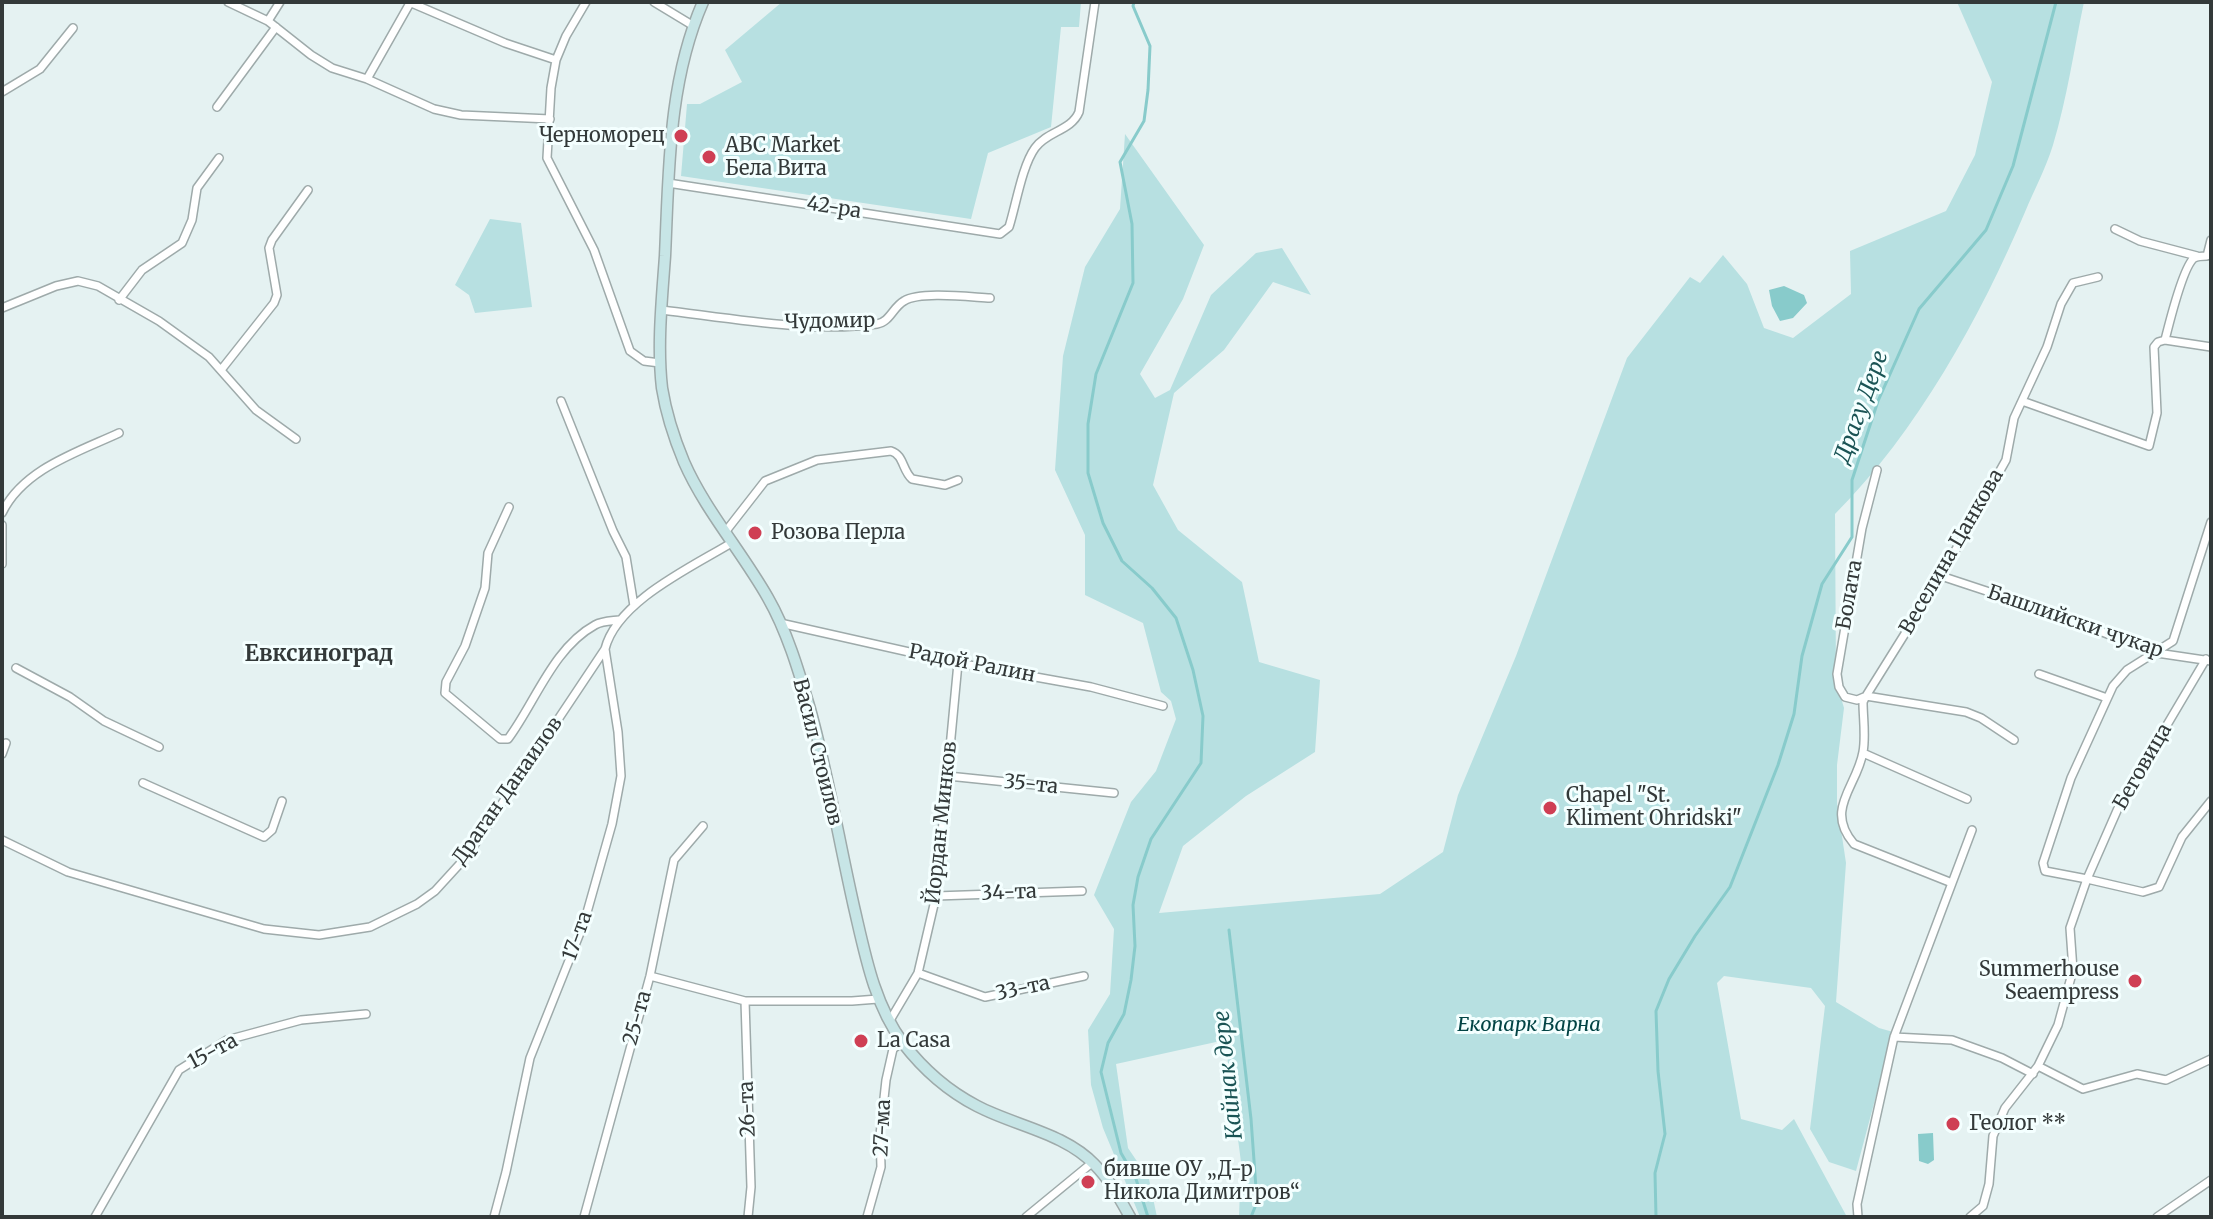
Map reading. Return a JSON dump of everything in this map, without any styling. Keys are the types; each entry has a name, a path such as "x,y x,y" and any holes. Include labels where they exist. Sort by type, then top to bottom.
{"street":[{"path":"228,2 268,21 332,68 367,79 447,113 550,119"},
{"path":"268,21 280,2"},
{"path":"367,79 410,2 505,43 556,60"},
{"path":"586,2 556,60 547,158 594,250 630,351 644,361 660,363"},
{"path":"654,2 692,25"},
{"name":"Васил Стоилов","path":"703,2 692,25 675,98 668,183 660,363 665,405 679,450 691,478 769,599 780,623 817,737 858,923 878,999 889,1023 927,1070 951,1091 978,1107 1062,1142 1093,1162 1130,1217"},
{"name":"42-ра","path":"668,183 1000,234 1009,227 1036,146 1075,121 1079,112 1095,2"},
{"path":"217,107 276,27"},
{"path":"2,92 40,69 73,28"},
{"path":"119,300 142,270 182,243 192,220 197,188 219,158"},
{"path":"221,370 274,303 277,295 269,248 308,190"},
{"path":"2115,229 2140,241 2197,256 2209,257 2211,240"},
{"path":"2022,401 2149,446 2157,413 2153,353 2162,341 2191,261 2197,256"},
{"name":"Веселина Цанкова","path":"1952,883 1854,844 1845,834 1841,819 1842,803 1863,753 1863,702 1941,576 2006,460 2014,418 2047,347 2061,304 2073,283 2098,277"},
{"path":"2,308 56,286 78,281 98,286 159,321 209,357 256,410 296,439"},
{"name":"Чудомир","path":"662,310 778,324 880,324 900,303 918,296 990,298"},
{"path":"2162,341 2211,347"},
{"path":"561,401 626,557 634,606"},
{"path":"2,513 17,490 39,472 119,433"},
{"path":"726,531 765,481 817,460 891,451 902,459 912,479 945,485 958,480"},
{"name":"Болата","path":"1866,696 1857,700 1845,697 1837,674 1862,528 1877,470"},
{"path":"509,507 488,553 485,588 465,646 446,682 445,693 474,719 505,740 510,737 551,669 580,636 598,623 619,620"},
{"path":"2211,522 2173,641 2127,670 2113,686 2071,778 2043,867 2049,873 2143,892 2159,887 2182,837 2211,801"},
{"path":"2,525 2,564"},
{"name":"Драган Данаилов","path":"2,840 68,872 264,929 319,935 370,927 425,898 467,856 605,649 609,634 619,620 672,579 733,542"},
{"name":"Башлийски чукар","path":"1941,576 2050,612 2157,653 2209,660"},
{"name":"Радой Ралин","path":"780,623 958,663 1091,687 1163,706"},
{"name":"17-та","path":"494,1217 530,1058 584,923 617,800 621,776 618,732 605,649"},
{"name":"Беговица","path":"1970,1217 1983,1206 1989,1184 1993,1136 2005,1108 2033,1074 2058,1025 2073,970 2070,928 2087,879 2119,806 2209,660"},
{"name":"Йордан Минков","path":"889,1023 918,973 936,896 958,663"},
{"path":"16,668 70,697 104,721 159,747"},
{"path":"2039,674 2107,698"},
{"path":"1866,696 1966,712 2014,740"},
{"path":"2,754 6,743"},
{"path":"1863,753 1967,799"},
{"name":"35-та","path":"948,776 1114,793"},
{"path":"143,783 264,837 272,830 282,801"},
{"name":"25-та","path":"584,1217 650,976 674,860 703,826"},
{"path":"1858,1217 1857,1204 1894,1037 1972,830"},
{"name":"34-та","path":"936,896 1082,891"},
{"name":"33-та","path":"918,973 985,997 1084,976"},
{"path":"650,976 745,1001 878,999"},
{"name":"26-та","path":"745,1001 751,1187 748,1217"},
{"name":"15-та","path":"95,1217 179,1070 227,1040 301,1020 366,1014"},
{"path":"1894,1037 1952,1040 2033,1074"},
{"name":"27-ма","path":"867,1217 881,1167 880,1135 889,1065 893,1049 902,1042"},
{"path":"2038,1066 2083,1089 2137,1074 2166,1080 2211,1059"},
{"path":"1026,1217 1093,1162"},
{"path":"2157,1217 2211,1180"}],"green space":[{"path":"782,2 1081,2 1079,27 1061,27 1051,127 988,153 971,219 681,176 687,104 700,104 742,82 725,50"},
{"name":"Екопарк Варна","path":"1957,2 2084,2 2053,145 1988,292 1967,333 1919,410 1865,482 1835,514 1836,681 1844,708 1837,765 1837,803 1846,863 1836,1002 1879,1028 1893,1032 1856,1171 1829,1162 1810,1129 1825,1006 1811,988 1724,976 1717,983 1741,1119 1782,1130 1794,1119 1847,1217 1239,1217 1241,1162 1225,1040 1116,1064 1128,1148 1149,1179 1157,1217 1140,1217 1103,1128 1091,1085 1088,1030 1110,994 1114,929 1094,895 1131,802 1156,771 1176,719 1171,701 1161,692 1143,623 1085,595 1085,535 1055,470 1063,356 1085,267 1120,209 1125,134 1204,245 1183,299 1140,374 1155,398 1170,390 1211,295 1256,253 1282,248 1311,295 1273,282 1224,350 1174,393 1153,485 1178,530 1242,582 1259,662 1320,680 1315,752 1246,796 1183,846 1159,913 1380,894 1443,852 1458,795 1516,656 1627,358 1690,277 1700,283 1723,255 1747,284 1764,328 1793,338 1851,294 1850,251 1946,211 1975,155 1992,82"},
{"path":"490,219 521,223 532,307 475,313 469,295 455,285"}],"shaded area":[{"path":"1784,286 1804,295 1807,303 1793,318 1780,321 1772,306 1769,290"},
{"path":"1933,1133 1934,1160 1928,1164 1919,1161 1918,1134"}],"waterway":[{"name":"Кайнак дере","path":"1134,2 1150,46 1144,121 1120,162 1132,224 1133,283 1096,374 1088,424 1088,473 1103,523 1122,561 1152,588 1176,618 1193,670 1203,716 1201,763 1151,839 1138,877 1133,905 1135,946 1131,980 1124,1014 1108,1043 1101,1072 1121,1153 1136,1179 1148,1217"},
{"name":"Драгу Дере","path":"1656,1217 1655,1173 1665,1134 1656,1011 1669,979 1730,887 1778,765 1794,714 1802,656 1822,584 1852,537 1852,480 1878,401 1919,309 1986,230 2013,166 2056,2"},
{"name":"Кайнак дере","path":"1229,930 1251,1119 1257,1202 1251,1217"}],"place":[{"name":"Черноморец","path":"681,136"},
{"name":"ABC Market Бела Вита","path":"709,157"},
{"name":"Розова Перла","path":"755,533"},
{"name":"Chapel \"St. Kliment Ohridski\"","path":"1550,808"},
{"name":"Summerhouse Seaempress","path":"2135,981"},
{"name":"La Casa","path":"861,1041"},
{"name":"Геолог **","path":"1953,1124"},
{"name":"бивше ОУ „Д-р Никола Димитров“","path":"1088,1182"}],"district":[{"name":"Евксиноград","path":"319,655"}]}
